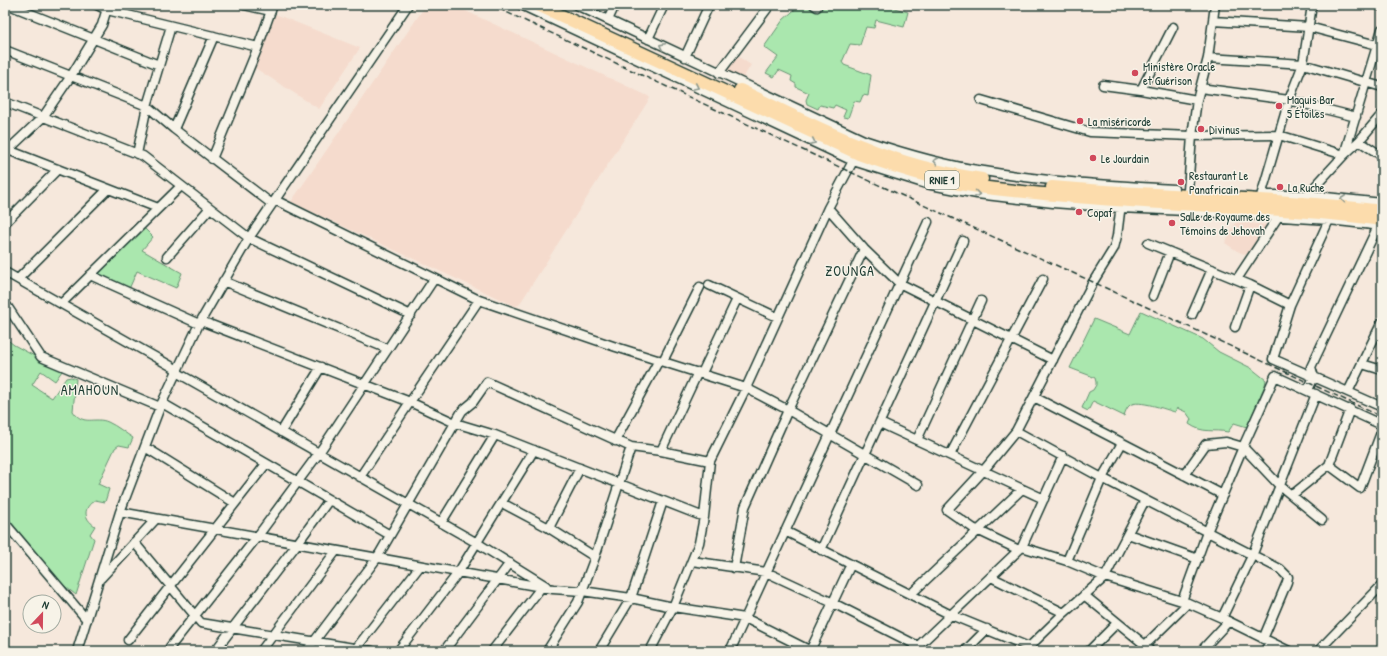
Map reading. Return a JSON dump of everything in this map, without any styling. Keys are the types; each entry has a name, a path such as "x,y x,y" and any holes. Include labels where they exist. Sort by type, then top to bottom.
{"highway":[{"name":"RNIE 1","path":"538,5 832,142 878,161 940,179 978,187 1121,204 1289,211 1381,224"},
{"name":"RNIE 1","path":"557,5 842,138 882,154 924,166 978,179 1008,183 1090,190 1292,202 1382,211"}],"street":[{"path":"10,5 159,66"},
{"path":"97,5 171,26 258,47"},
{"path":"212,159 258,47 272,8 244,5"},
{"path":"77,651 120,512 161,405 200,322 249,238 408,5"},
{"path":"521,5 853,161 926,184 963,192 1046,202 1121,204 1381,224 1311,367 1314,377 1308,390"},
{"path":"576,5 684,57 864,140 915,156 982,171 1091,184 1261,196 1307,195 1382,203"},
{"path":"608,20 615,5"},
{"path":"648,39 664,5"},
{"path":"684,57 709,5"},
{"path":"719,73 770,5"},
{"path":"1188,190 1192,136 1197,100 1208,58 1214,5"},
{"path":"1261,196 1289,100 1303,64 1312,5"},
{"path":"1377,5 1382,6"},
{"path":"107,7 102,25 71,76 43,117 6,151 158,208"},
{"path":"1213,21 1309,27 1377,46"},
{"path":"136,154 147,106 171,26"},
{"path":"1141,90 1173,27"},
{"path":"1344,155 1382,29"},
{"path":"174,129 214,36"},
{"path":"5,50 147,106 212,159 273,202 434,279 480,300 746,388 788,410 918,486"},
{"path":"1208,58 1303,64 1366,81 1382,87"},
{"path":"1103,85 1197,100"},
{"path":"1200,88 1289,100 1356,117"},
{"path":"981,100 1090,132 1192,136 1279,135 1344,155"},
{"path":"6,104 143,156 249,238 411,315"},
{"path":"1307,195 1359,141 1382,114"},
{"path":"1359,141 1382,156"},
{"path":"650,651 673,607 699,543 704,517 710,461 746,388 828,208 853,161"},
{"path":"5,223 58,170"},
{"path":"62,304 181,186"},
{"path":"18,279 108,189"},
{"path":"1121,204 1114,248 1093,282 1016,431 984,470 947,510 978,530 1021,548 1067,562 1105,577 1185,602 1289,651"},
{"path":"167,257 210,208"},
{"path":"828,208 864,249 899,283 1053,360"},
{"path":"1237,279 1278,217"},
{"path":"1329,220 1290,305 1273,359 1382,407"},
{"path":"730,651 928,222"},
{"path":"821,550 964,241"},
{"path":"1148,243 1250,284 1290,305"},
{"path":"734,568 745,507 788,410 864,249"},
{"path":"1153,296 1170,252"},
{"path":"1192,314 1212,269"},
{"path":"5,272 281,432 477,543 510,563 543,586 552,590 631,598 673,607 745,618 810,651 850,564"},
{"path":"90,276 200,322 410,402 455,423 495,435 704,517"},
{"path":"170,647 257,537 319,453 434,279"},
{"path":"950,454 1043,279"},
{"path":"223,281 388,349"},
{"path":"1235,327 1250,284"},
{"path":"709,285 777,318"},
{"path":"615,441 661,361 700,287"},
{"path":"660,451 737,298"},
{"path":"360,477 480,300"},
{"path":"917,440 981,301"},
{"path":"5,303 41,357 161,405 390,535"},
{"path":"1348,392 1382,322"},
{"path":"1362,364 1382,370"},
{"path":"281,432 321,367"},
{"path":"1084,595 1145,649 1185,602 1207,532 1275,376 1350,409 1382,425"},
{"path":"307,651 377,558 462,411 473,402 487,382 631,447 710,461"},
{"path":"1201,651 1225,620 1316,394"},
{"path":"1034,396 1223,495"},
{"path":"1292,495 1329,465 1350,409"},
{"path":"880,423 950,454 1044,499"},
{"path":"1329,465 1360,488 1382,430"},
{"path":"1016,431 1144,500 1280,569 1288,577 1287,582 1263,639"},
{"path":"441,523 495,435"},
{"path":"1184,475 1206,444 1226,442 1243,447 1279,485 1322,520"},
{"path":"1067,562 1102,478 1122,443"},
{"path":"145,447 235,503"},
{"path":"547,651 578,602 620,484 631,447"},
{"path":"398,651 458,573 534,450"},
{"path":"692,561 766,572 833,603 915,648 1021,548 1063,456"},
{"path":"128,640 266,464"},
{"path":"549,528 580,468"},
{"path":"910,594 1022,489"},
{"path":"215,651 329,500"},
{"path":"785,531 951,615 987,629 1027,649 1064,613 1105,577 1144,500"},
{"path":"599,651 631,598 663,501"},
{"path":"502,503 549,528 595,557"},
{"path":"120,512 458,573 543,586"},
{"path":"99,579 156,519"},
{"path":"5,523 87,620"},
{"path":"1128,534 1198,559"},
{"path":"134,542 201,623 355,650 372,651"},
{"path":"261,651 336,551"},
{"path":"444,651 510,563"},
{"path":"355,650 420,566"},
{"path":"991,576 1064,613"},
{"path":"1318,651 1382,585"},
{"path":"492,651 543,586"},
{"path":"1089,651 1117,623"},
{"path":"965,651 987,629"},
{"path":"1264,651 1271,643"}],"shaded area":[{"path":"426,5 453,5 650,98 519,305 515,306 291,202"},
{"path":"275,14 360,48 319,109 255,68"},
{"path":"736,55 751,65 742,80 724,72"},
{"path":"1236,222 1268,225 1246,255 1225,243"}],"green space":[{"path":"800,5 806,5 818,12 823,5 885,5 908,12 904,27 876,20 874,28 866,27 860,45 850,44 842,62 844,65 871,75 868,96 863,95 860,102 854,101 848,118 843,117 846,110 835,105 833,108 820,105 818,109 807,104 806,100 809,93 796,87 796,84 791,81 792,76 779,70 774,77 766,73 778,57 764,47 783,20"},
{"path":"144,228 153,237 142,250 182,273 176,288 137,271 129,289 97,275"},
{"path":"1141,311 1203,339 1219,352 1251,368 1266,380 1247,427 1234,423 1228,432 1199,429 1189,424 1191,419 1186,412 1177,408 1175,412 1139,403 1130,405 1124,416 1093,401 1088,411 1082,408 1089,392 1093,390 1096,385 1095,378 1070,368 1094,319 1130,334"},
{"path":"5,338 14,345 62,371 55,381 41,371 32,385 52,398 66,378 71,377 76,379 73,411 77,416 85,420 103,420 133,438 129,447 119,445 115,448 98,484 109,489 105,502 95,500 88,506 86,513 88,520 95,526 90,534 94,539 76,595 62,584 5,515"}],"railway":[{"path":"491,5 848,171 1093,282 1382,417"}],"place":[{"name":"Ministère Oracle et Guérison","path":"1135,73"},
{"name":"Maquis Bar 5 Étoiles","path":"1279,106"},
{"name":"La miséricorde","path":"1080,121"},
{"name":"Divinus","path":"1201,129"},
{"name":"Le Jourdain","path":"1093,158"},
{"name":"Restaurant Le Panafricain","path":"1181,182"},
{"name":"La Ruche","path":"1280,187"},
{"name":"Copaf","path":"1079,212"},
{"name":"Salle de Royaume des Témoins de Jehovah","path":"1172,223"}],"district":[{"name":"ZOUNGA","path":"850,270"},
{"name":"AMAHOUN","path":"90,389"}]}
